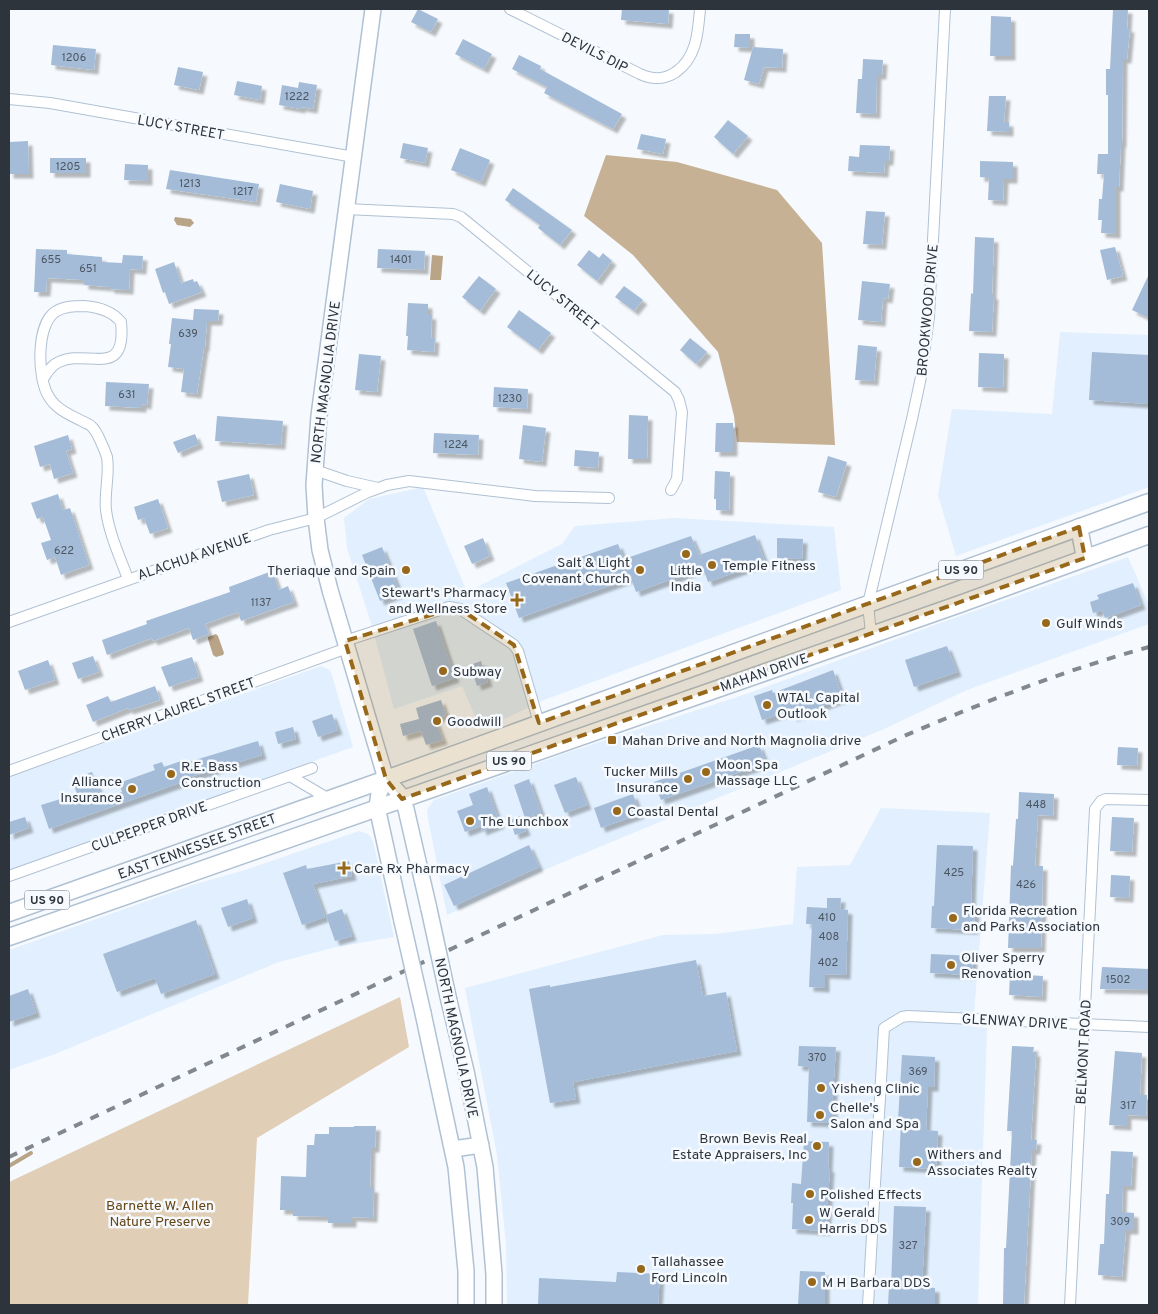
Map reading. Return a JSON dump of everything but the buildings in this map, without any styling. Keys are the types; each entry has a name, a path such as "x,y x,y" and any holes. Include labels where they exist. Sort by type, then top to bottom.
{"main road":[{"name":"NORTH MAGNOLIA DRIVE","path":"373,9 318,416 315,470 316,518 326,576 386,779 402,799 408,818 429,908 485,1167 494,1274 494,1305"},
{"name":"MAHAN DRIVE","path":"386,779 1149,502"},
{"path":"1079,527 1085,558"},
{"name":"MAHAN DRIVE","path":"377,807 1149,535"},
{"path":"712,661 721,687"},
{"name":"NORTH MAGNOLIA DRIVE","path":"386,779 379,793 377,807 453,1149 464,1258 466,1305"},
{"name":"EAST TENNESSEE STREET","path":"9,913 386,779"},
{"name":"EAST TENNESSEE STREET","path":"9,937 377,807"},
{"path":"68,916 69,908 86,886"},
{"path":"453,1149 481,1145"}],"street":[{"name":"DEVILS DIP","path":"510,9 649,78 660,79 668,77 681,68 693,52 698,33 700,9"},
{"name":"BROOKWOOD DRIVE","path":"871,634 868,604 912,419 929,317 945,9"},
{"name":"LUCY STREET","path":"9,99 50,103 354,157"},
{"name":"LUCY STREET","path":"346,209 453,214 461,217 675,392 682,412 677,479 671,490"},
{"path":"43,379 52,366 60,361 70,358 107,359 116,353 120,345 121,322 115,315 91,306 61,308 47,322 42,333 40,359 43,379 48,397 63,411 92,426 107,458 106,510 113,537 128,579"},
{"name":"ALACHUA AVENUE","path":"315,470 347,481 378,488"},
{"name":"ALACHUA AVENUE","path":"9,622 269,530 316,518 387,485 409,481 535,496 609,498"},
{"name":"CHERRY LAUREL STREET","path":"9,770 449,607 460,609 514,644 518,651 539,723"},
{"name":"CULPEPPER DRIVE","path":"9,876 312,768"},
{"path":"290,776 329,799"},
{"name":"BELMONT ROAD","path":"1070,1305 1095,809 1101,801 1113,798 1149,800"},
{"name":"GLENWAY DRIVE","path":"868,1305 884,1028 899,1018 908,1016 1149,1027"}],"highlighted area":[{"path":"1079,527 1085,558 402,799 386,779 345,641 457,607 514,645 539,723"}],"shaded area":[{"path":"606,155 677,162 777,190 822,243 835,445 737,442 734,416 718,352 633,255 584,216"},
{"path":"175,217 191,219 194,223 190,227 177,225 174,220"},
{"path":"432,255 443,256 441,280 430,280"},
{"path":"1060,332 1149,335 1149,487 956,556 938,495 952,409 1052,414"},
{"path":"423,487 467,592 562,544 575,526 675,518 834,527 841,590 544,700 481,730 462,686 394,709 371,623 347,548 344,518 369,499"},
{"path":"1128,557 1149,605 1149,624 967,690 884,729 544,870 447,915 427,813 434,800 569,752 746,694"},
{"path":"216,634 224,653 216,657 213,655 208,637"},
{"path":"321,666 331,672 353,747 9,870 9,777"},
{"path":"881,808 990,813 973,1027 987,1028 978,1305 507,1305 506,1245 497,1155 465,988 663,935 715,934 793,924 797,867 850,865"},
{"path":"359,831 368,834 373,841 394,937 336,947 279,962 55,1054 9,1070 9,950 192,885 245,870"}],"green space":[{"name":"Barnette W. Allen Nature Preserve","path":"400,997 409,1047 257,1138 248,1305 9,1305 9,1182"}],"waterway":[{"path":"9,1166 31,1153"}],"railway":[{"path":"9,1157 904,736 1025,687 1149,647"}],"place":[{"name":"Little India","path":"686,554"},
{"name":"Temple Fitness","path":"712,565"},
{"name":"Theriaque and Spain","path":"406,570"},
{"name":"Salt & Light Covenant Church","path":"640,570"},
{"name":"Stewart's Pharmacy and Wellness Store","path":"517,600"},
{"name":"Gulf Winds","path":"1046,623"},
{"name":"Subway","path":"443,671"},
{"name":"WTAL Capital Outlook","path":"767,705"},
{"name":"Goodwill","path":"437,721"},
{"name":"Mahan Drive and North Magnolia drive","path":"612,740"},
{"name":"Moon Spa Massage LLC","path":"706,772"},
{"name":"R.E. Bass Construction","path":"171,774"},
{"name":"Tucker Mills Insurance","path":"688,779"},
{"name":"Alliance Insurance","path":"132,789"},
{"name":"Coastal Dental","path":"617,811"},
{"name":"The Lunchbox","path":"470,821"},
{"name":"Care Rx Pharmacy","path":"344,868"},
{"name":"Florida Recreation and Parks Association","path":"953,918"},
{"name":"Oliver Sperry Renovation","path":"951,965"},
{"name":"Yisheng Clinic","path":"821,1088"},
{"name":"Chelle's Salon and Spa","path":"820,1115"},
{"name":"Brown Bevis Real Estate Appraisers, Inc","path":"817,1146"},
{"name":"Withers and Associates Realty","path":"917,1162"},
{"name":"Polished Effects","path":"810,1194"},
{"name":"W Gerald Harris DDS","path":"809,1220"},
{"name":"Tallahassee Ford Lincoln","path":"641,1269"},
{"name":"M H Barbara DDS","path":"812,1282"}]}
